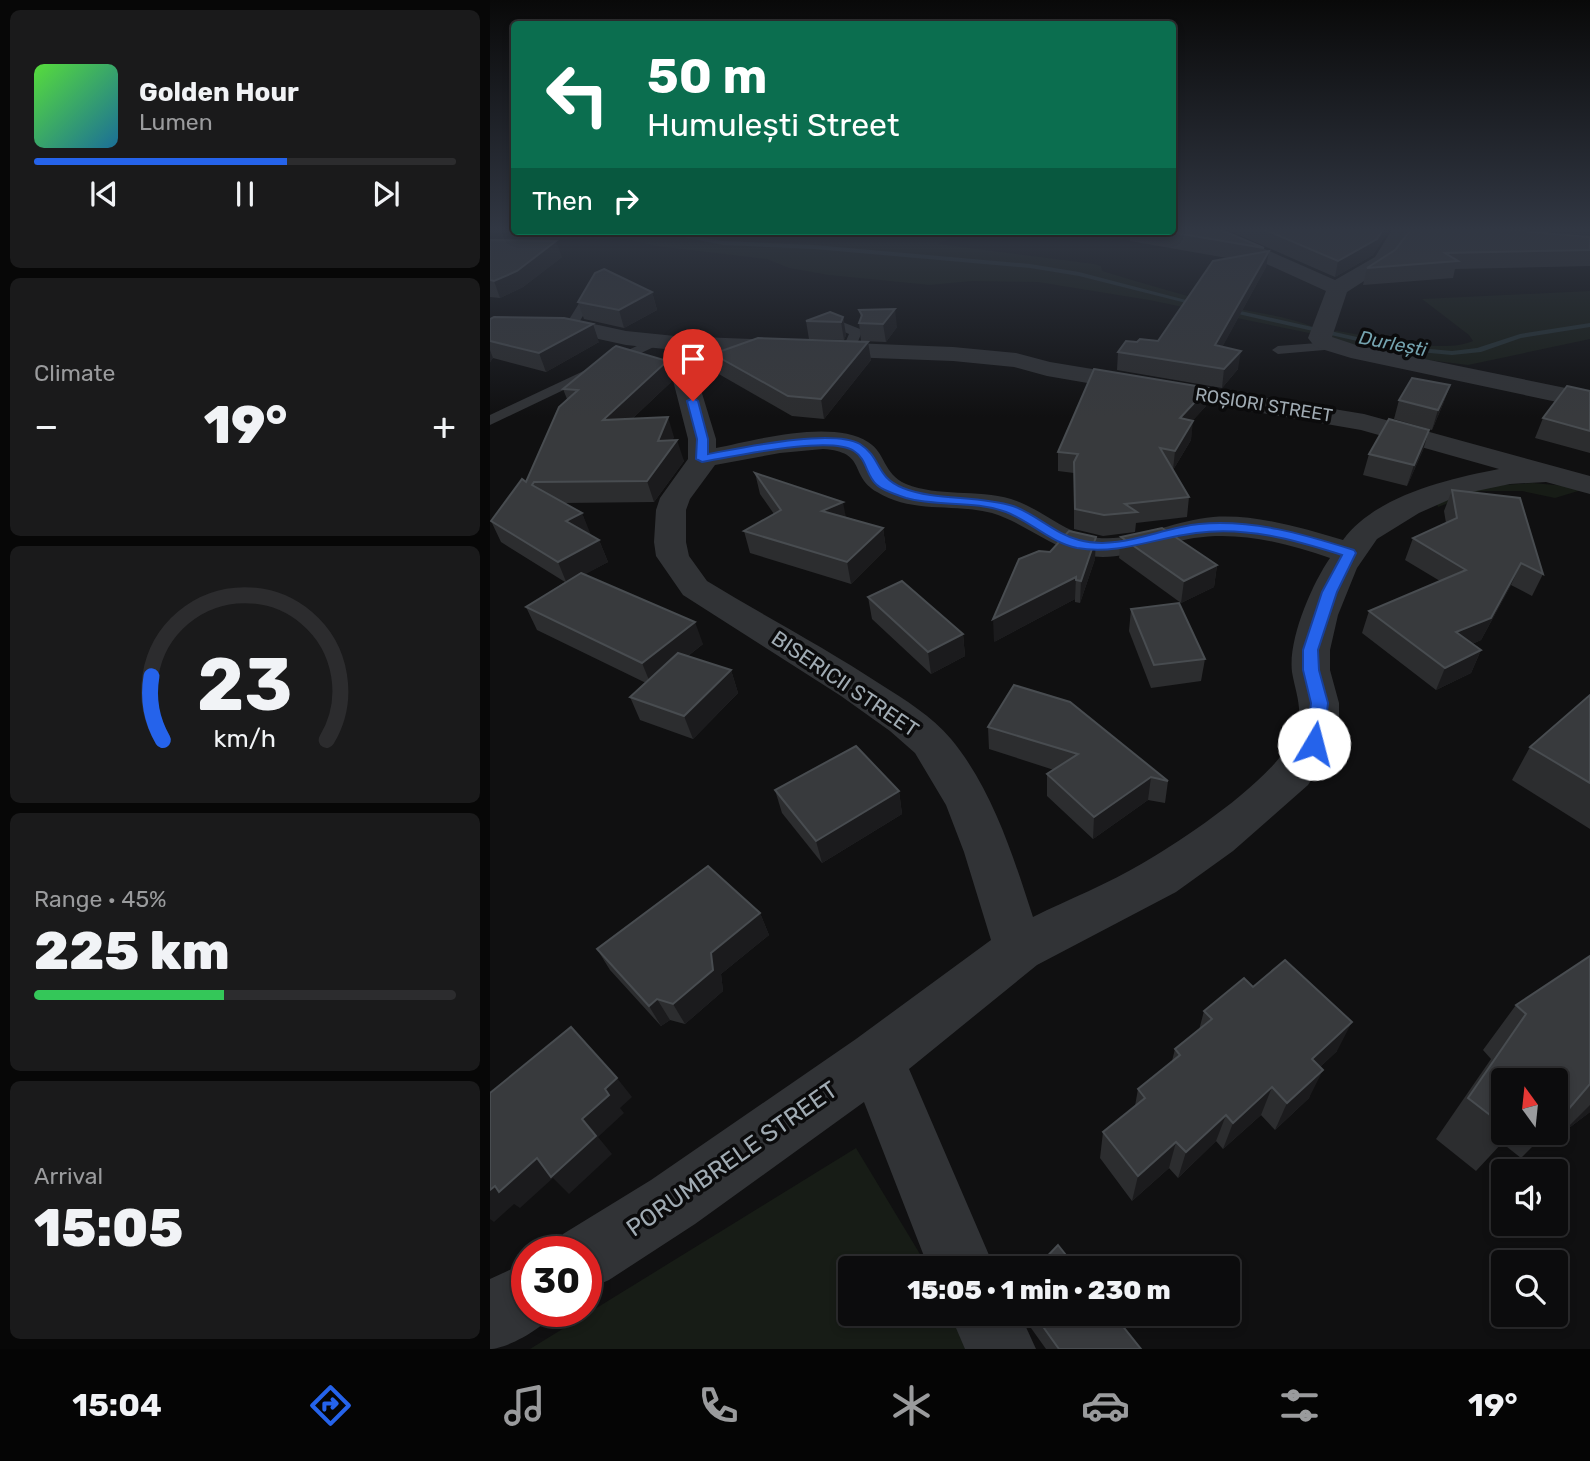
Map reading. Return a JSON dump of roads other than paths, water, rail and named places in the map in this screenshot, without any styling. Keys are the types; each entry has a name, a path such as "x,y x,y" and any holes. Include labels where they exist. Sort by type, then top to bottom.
{"street":[{"path":"1336,291 1330,302 1325,339 1590,401"},
{"name":"ROȘIORI STREET","path":"490,325 571,326 626,338 665,342 1000,358 1138,386 1312,412 1391,429 1542,474 1590,485"},
{"path":"665,342 702,439 702,459 776,445 832,442 853,445 867,455 881,483 910,495 978,502 1010,509 1073,543 1099,547 1130,544 1195,529 1230,526 1293,535 1349,553"},
{"name":"BISERICII STREET","path":"702,459 700,466 675,498 671,510 670,542 678,566 695,588 846,679 917,729 933,746 952,773 974,817 1019,949"},
{"path":"957,1256 876,1059 1019,949 1159,878 1236,823 1293,773 1314,744 1319,703 1311,670 1311,650 1329,592 1349,553 1365,532 1433,494 1477,480 1542,474"},
{"name":"PORUMBRELE STREET","path":"602,1247 673,1202 876,1059"},
{"path":"490,1318 511,1305"},
{"path":"990,1326 1001,1349"}],"lane":[{"path":"571,326 592,291"},
{"path":"825,319 856,332 848,350"},
{"path":"1278,349 1325,339"},
{"name":"ROȘIORI STREET","path":"490,421 665,342"}],"waterway":[{"name":"Durlești","path":"1146,291 1202,305"},
{"name":"Durlești","path":"1227,310 1397,348 1452,353 1478,350 1520,336 1590,325"}]}
